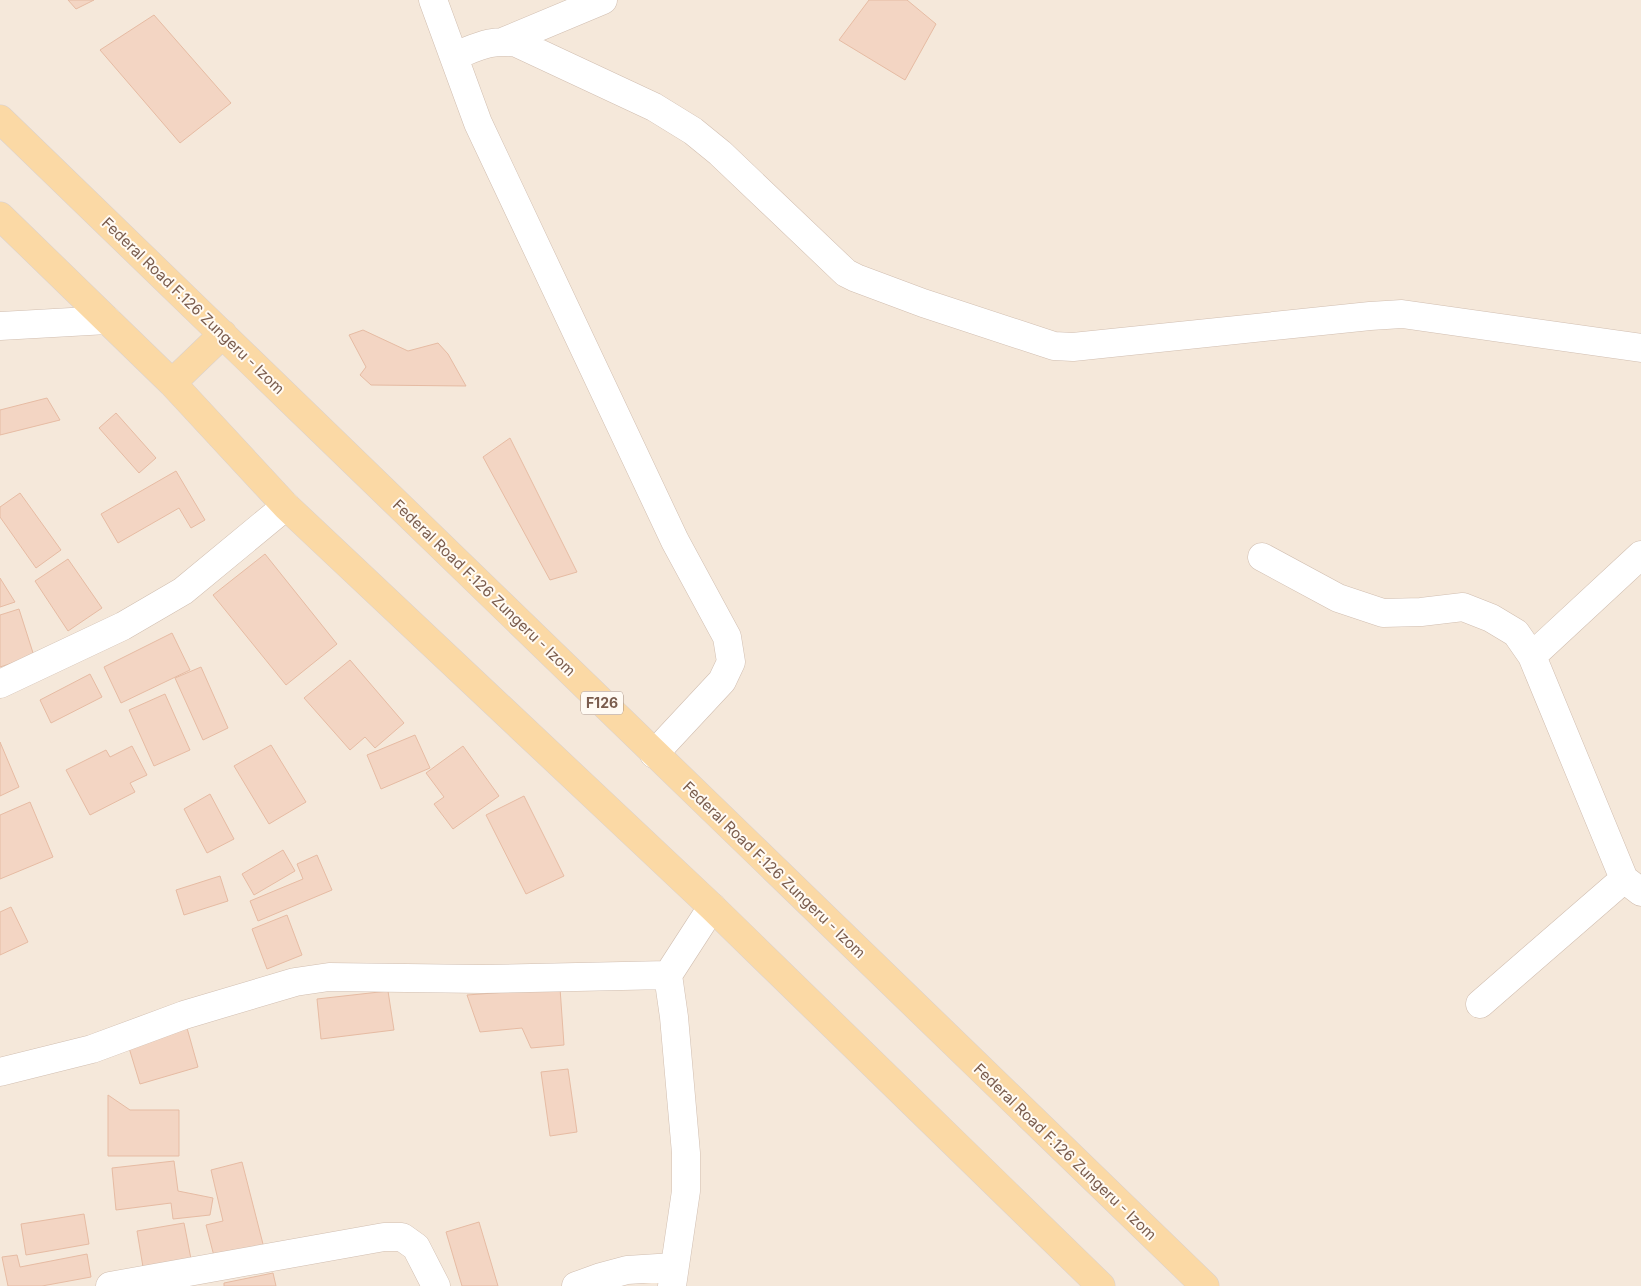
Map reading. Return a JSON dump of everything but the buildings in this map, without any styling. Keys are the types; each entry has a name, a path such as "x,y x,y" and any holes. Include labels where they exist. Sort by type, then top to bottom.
{"main road":[{"name":"Federal Road F.126 Zungeru - Izom","path":"0,119 1205,1286"},
{"path":"0,216 172,383 286,506 712,907 1102,1286"},
{"path":"172,383 223,334"}],"street":[{"path":"433,0 478,123 675,541 727,637 731,662 722,681 654,754"},
{"path":"505,41 604,0"},
{"path":"454,56 490,42 505,41 517,43 654,107 692,131 720,152 851,276 923,303 1054,346 1073,347 1402,314 1641,348"},
{"path":"0,326 107,320"},
{"path":"0,684 123,626 183,591 286,506"},
{"path":"1532,656 1641,555"},
{"path":"1262,557 1338,598 1383,614 1463,607 1491,618 1516,633 1532,656 1632,886 1480,1004"},
{"path":"576,1286 627,1270 673,1276 686,1191 686,1153 674,1017 668,976 712,907"},
{"path":"0,1072 92,1049 184,1015 295,982 329,977 483,979 668,976"},
{"path":"110,1286 384,1237 402,1237 416,1247 436,1286"}],"shaded area":[{"path":"0,0 1641,0 1641,1286 0,1286"}]}
